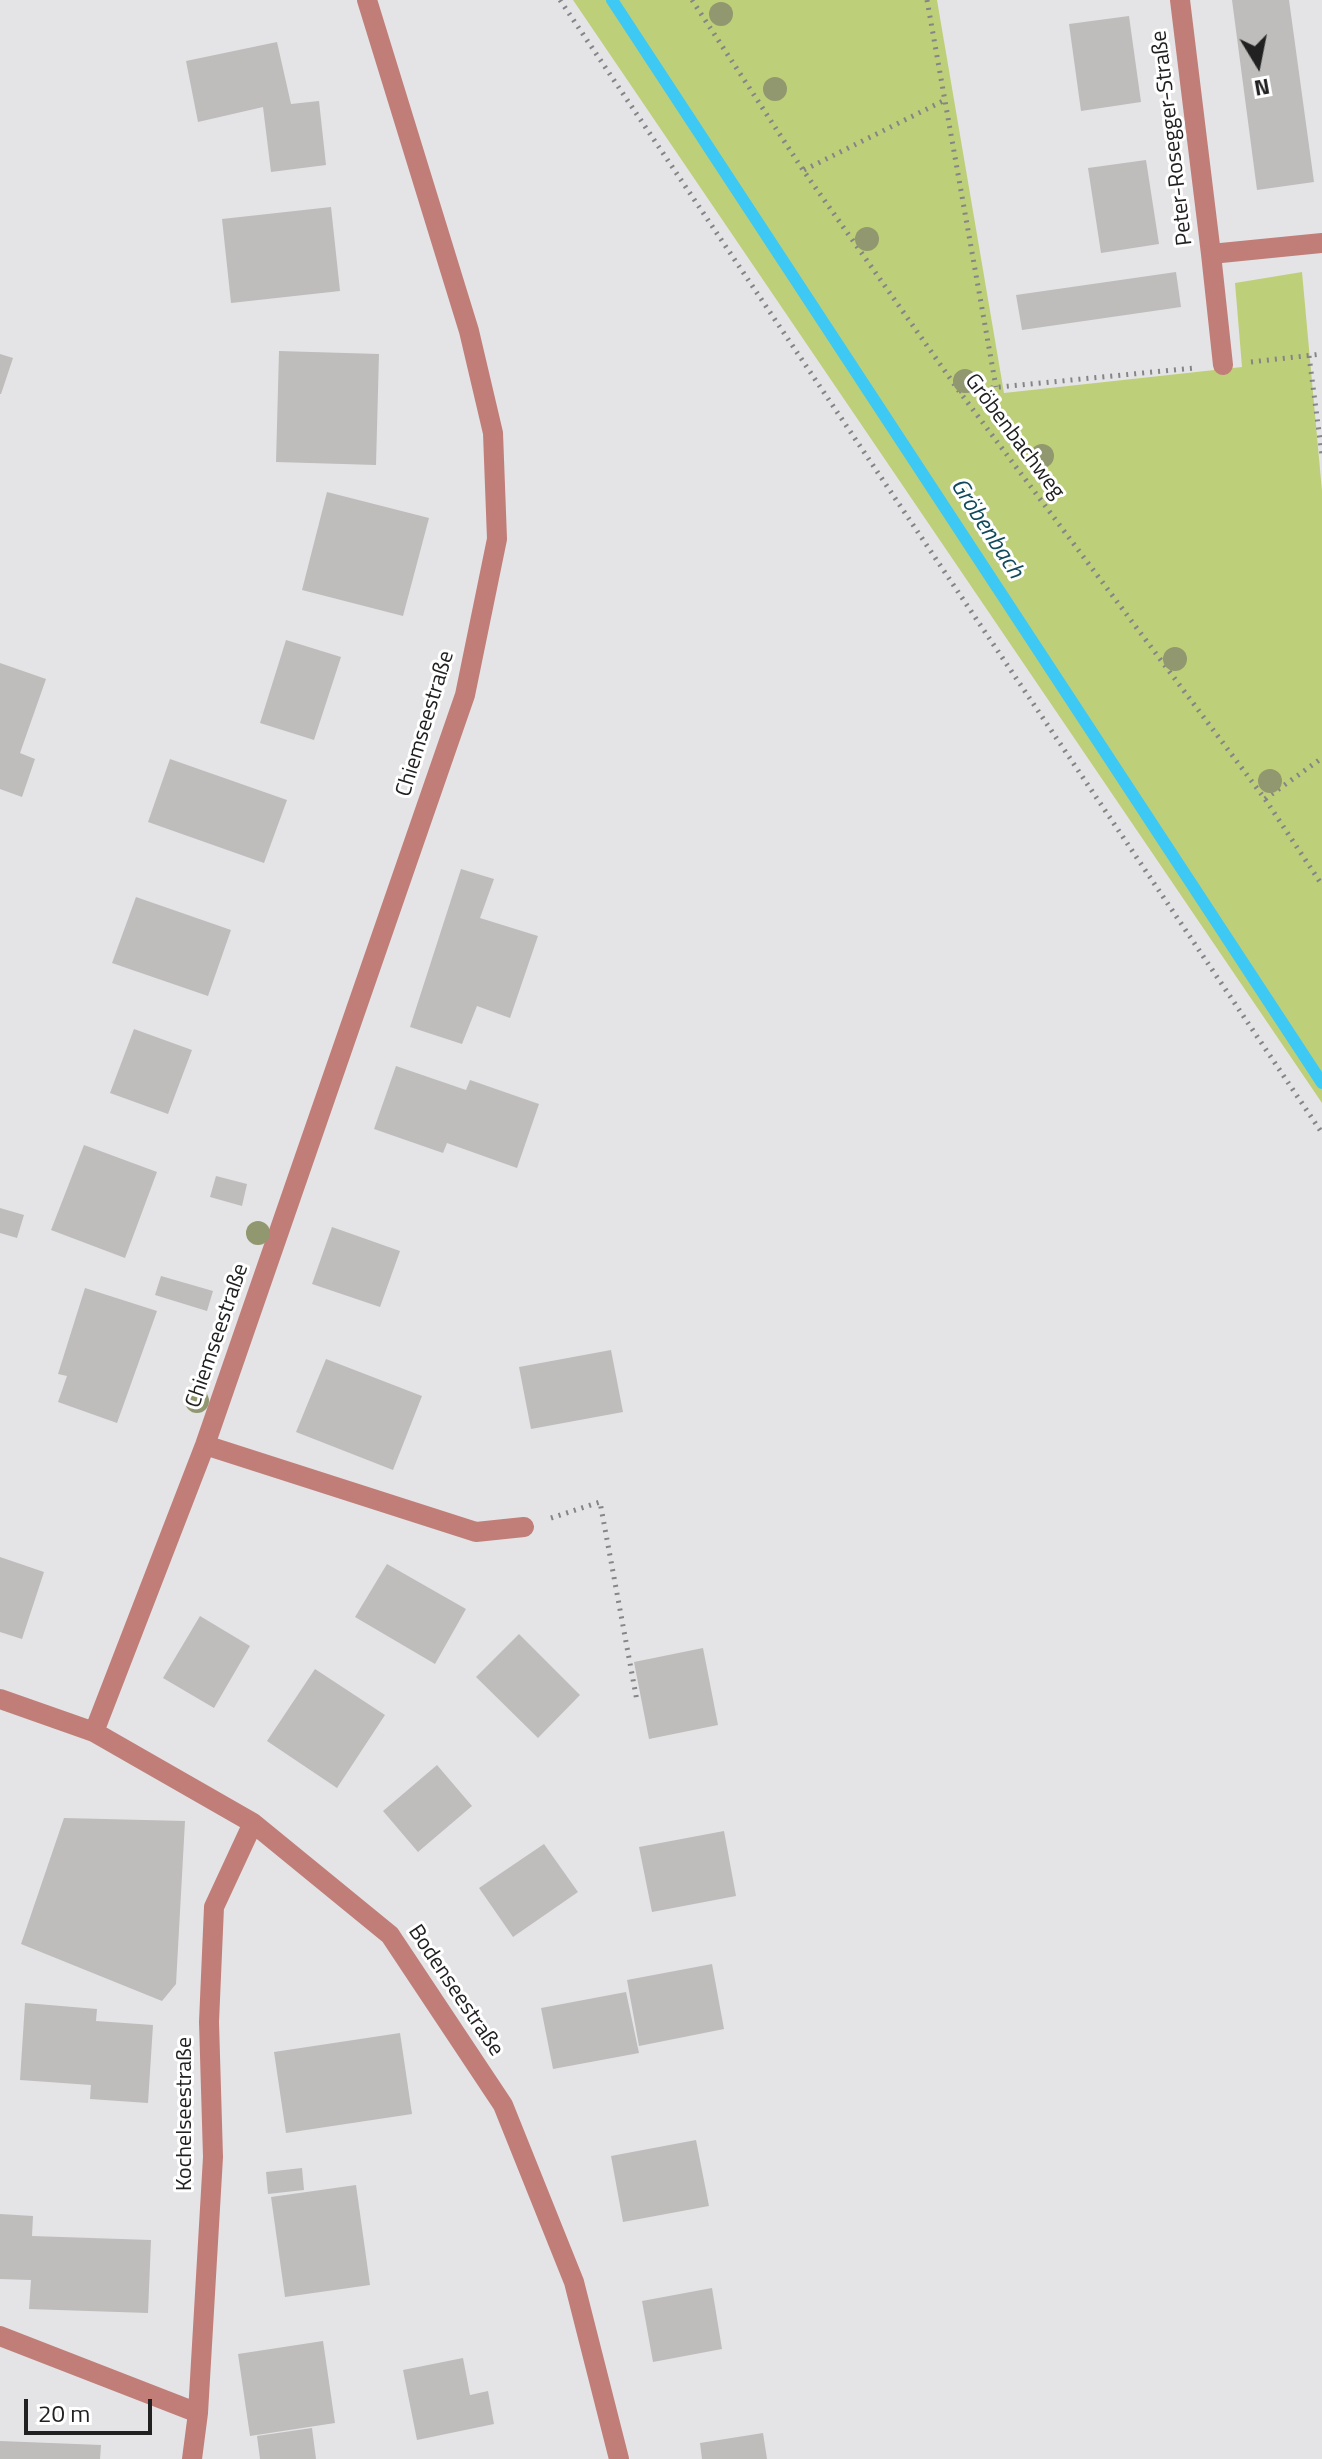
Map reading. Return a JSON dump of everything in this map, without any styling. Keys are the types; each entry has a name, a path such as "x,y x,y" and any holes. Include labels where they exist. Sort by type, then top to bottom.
{"street":[{"name":"Chiemseestraße","path":"94,1732 205,1445 465,695 497,539 493,433 469,331 367,0"},
{"name":"Peter-Rosegger-Straße","path":"1180,0 1211,254 1322,243"},
{"path":"1211,254 1223,365"},
{"path":"205,1445 476,1532 524,1527"},
{"name":"Bodenseestraße","path":"0,1699 94,1732 253,1823 390,1935 503,2105 574,2282 619,2459"},
{"name":"Kochelseestraße","path":"192,2459 198,2413 213,2157 209,2022 214,1907 253,1823"},
{"path":"0,2336 198,2413"}],"path":[{"path":"560,0 1322,1133"},
{"name":"Gröbenbachweg","path":"692,0 803,170 959,391 1265,799 1322,885"},
{"path":"927,0 996,387"},
{"path":"803,170 943,101"},
{"path":"959,391 1322,354"},
{"path":"1309,356 1322,455"},
{"path":"1265,799 1322,758"},
{"path":"524,1527 600,1502 637,1701"}],"green space":[{"path":"573,0 937,0 1004,393 1242,367 1235,283 1302,272 1322,491 1322,1103"}],"building":[{"path":"1232,0 1289,0 1314,182 1257,190"},
{"path":"1129,16 1141,102 1081,111 1069,24"},
{"path":"277,42 291,104 319,101 326,165 271,172 263,107 198,122 186,61"},
{"path":"1146,160 1159,244 1101,253 1088,168"},
{"path":"331,207 340,291 231,303 222,219"},
{"path":"1176,272 1181,307 1022,330 1016,295"},
{"path":"279,351 379,354 376,465 276,462"},
{"path":"0,354 13,358 1,394 0,394"},
{"path":"327,492 429,518 403,616 302,590"},
{"path":"286,640 341,657 314,740 260,723"},
{"path":"0,663 46,679 20,753 35,759 22,797 0,789"},
{"path":"170,759 287,800 264,863 148,822"},
{"path":"461,869 494,879 480,918 538,936 510,1018 477,1006 462,1044 410,1027"},
{"path":"136,897 231,930 208,996 112,963"},
{"path":"134,1029 192,1050 168,1114 110,1093"},
{"path":"396,1066 466,1090 470,1080 539,1104 517,1168 447,1143 443,1153 374,1129"},
{"path":"84,1145 157,1172 125,1258 51,1230"},
{"path":"216,1176 247,1184 242,1206 210,1197"},
{"path":"0,1208 24,1215 17,1238 0,1233"},
{"path":"332,1227 400,1251 380,1307 312,1284"},
{"path":"161,1276 213,1291 207,1311 155,1295"},
{"path":"85,1288 157,1311 117,1423 58,1402 67,1376 58,1374"},
{"path":"611,1350 623,1412 531,1429 519,1367"},
{"path":"326,1359 422,1396 393,1470 296,1432"},
{"path":"0,1557 44,1572 22,1639 0,1632"},
{"path":"387,1564 466,1609 435,1664 355,1617"},
{"path":"200,1616 250,1646 214,1708 163,1678"},
{"path":"519,1634 580,1695 538,1738 476,1677"},
{"path":"703,1648 718,1725 649,1739 634,1662"},
{"path":"315,1669 385,1715 337,1788 267,1741"},
{"path":"437,1765 472,1806 418,1852 383,1811"},
{"path":"64,1818 185,1821 176,1984 162,2001 21,1944"},
{"path":"724,1831 736,1896 652,1912 639,1847"},
{"path":"544,1844 578,1892 513,1937 479,1888"},
{"path":"712,1964 724,2029 639,2046 627,1980"},
{"path":"626,1992 639,2053 553,2069 541,2008"},
{"path":"25,2003 97,2009 96,2021 153,2025 148,2103 90,2099 91,2085 20,2080"},
{"path":"400,2033 412,2114 286,2133 274,2052"},
{"path":"696,2140 709,2206 623,2222 611,2156"},
{"path":"302,2168 304,2190 268,2194 266,2172"},
{"path":"356,2185 370,2285 285,2297 271,2197"},
{"path":"0,2214 33,2216 32,2236 151,2240 148,2313 29,2309 31,2280 0,2279"},
{"path":"712,2288 722,2349 653,2362 642,2301"},
{"path":"323,2341 335,2423 250,2436 238,2354"},
{"path":"463,2358 470,2395 488,2391 494,2424 417,2440 403,2370"},
{"path":"312,2428 316,2459 260,2459 257,2436"},
{"path":"763,2433 767,2459 702,2459 700,2443"},
{"path":"0,2441 101,2445 100,2459 0,2459"}],"waterway":[{"name":"Gröbenbach","path":"612,0 1322,1083"}]}
